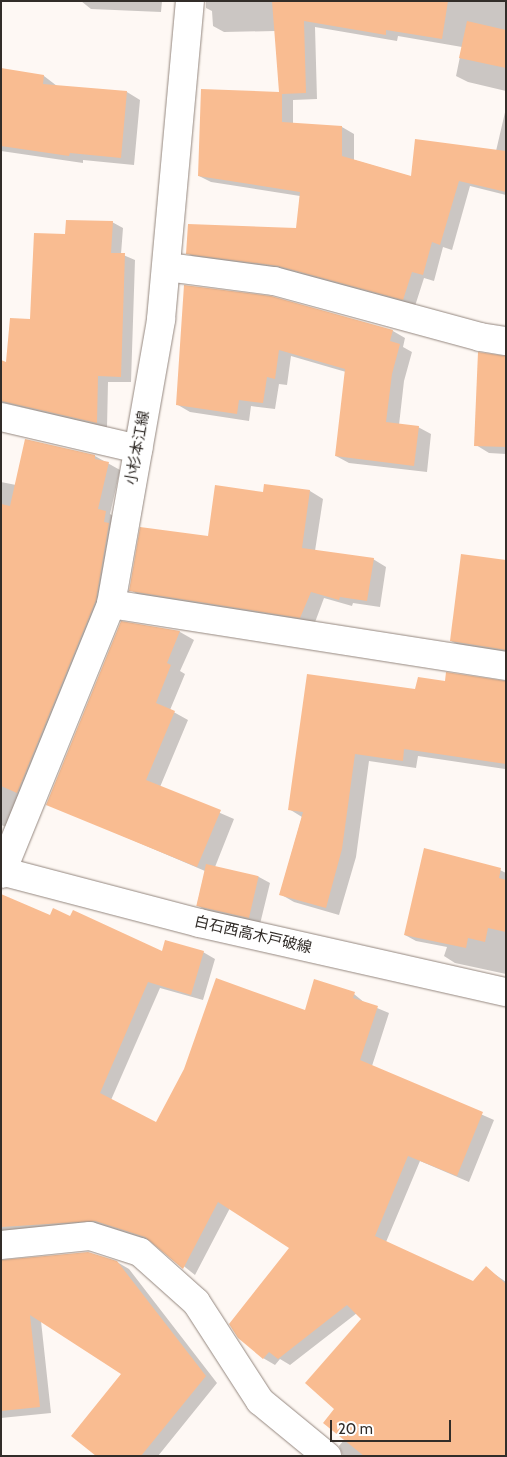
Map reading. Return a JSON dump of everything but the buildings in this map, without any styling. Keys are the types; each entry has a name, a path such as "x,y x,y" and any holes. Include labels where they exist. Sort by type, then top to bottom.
{"main road":[{"name":"小杉本江線","path":"2,872 111,604 167,268 190,1"},
{"path":"167,268 274,280 480,337 506,341"},
{"path":"1,417 138,449"},
{"path":"111,604 506,666"},
{"name":"白石西高木戸破線","path":"2,872 199,923 506,992"},
{"path":"1,1245 90,1236 140,1252 196,1302 260,1401 327,1456"}]}
